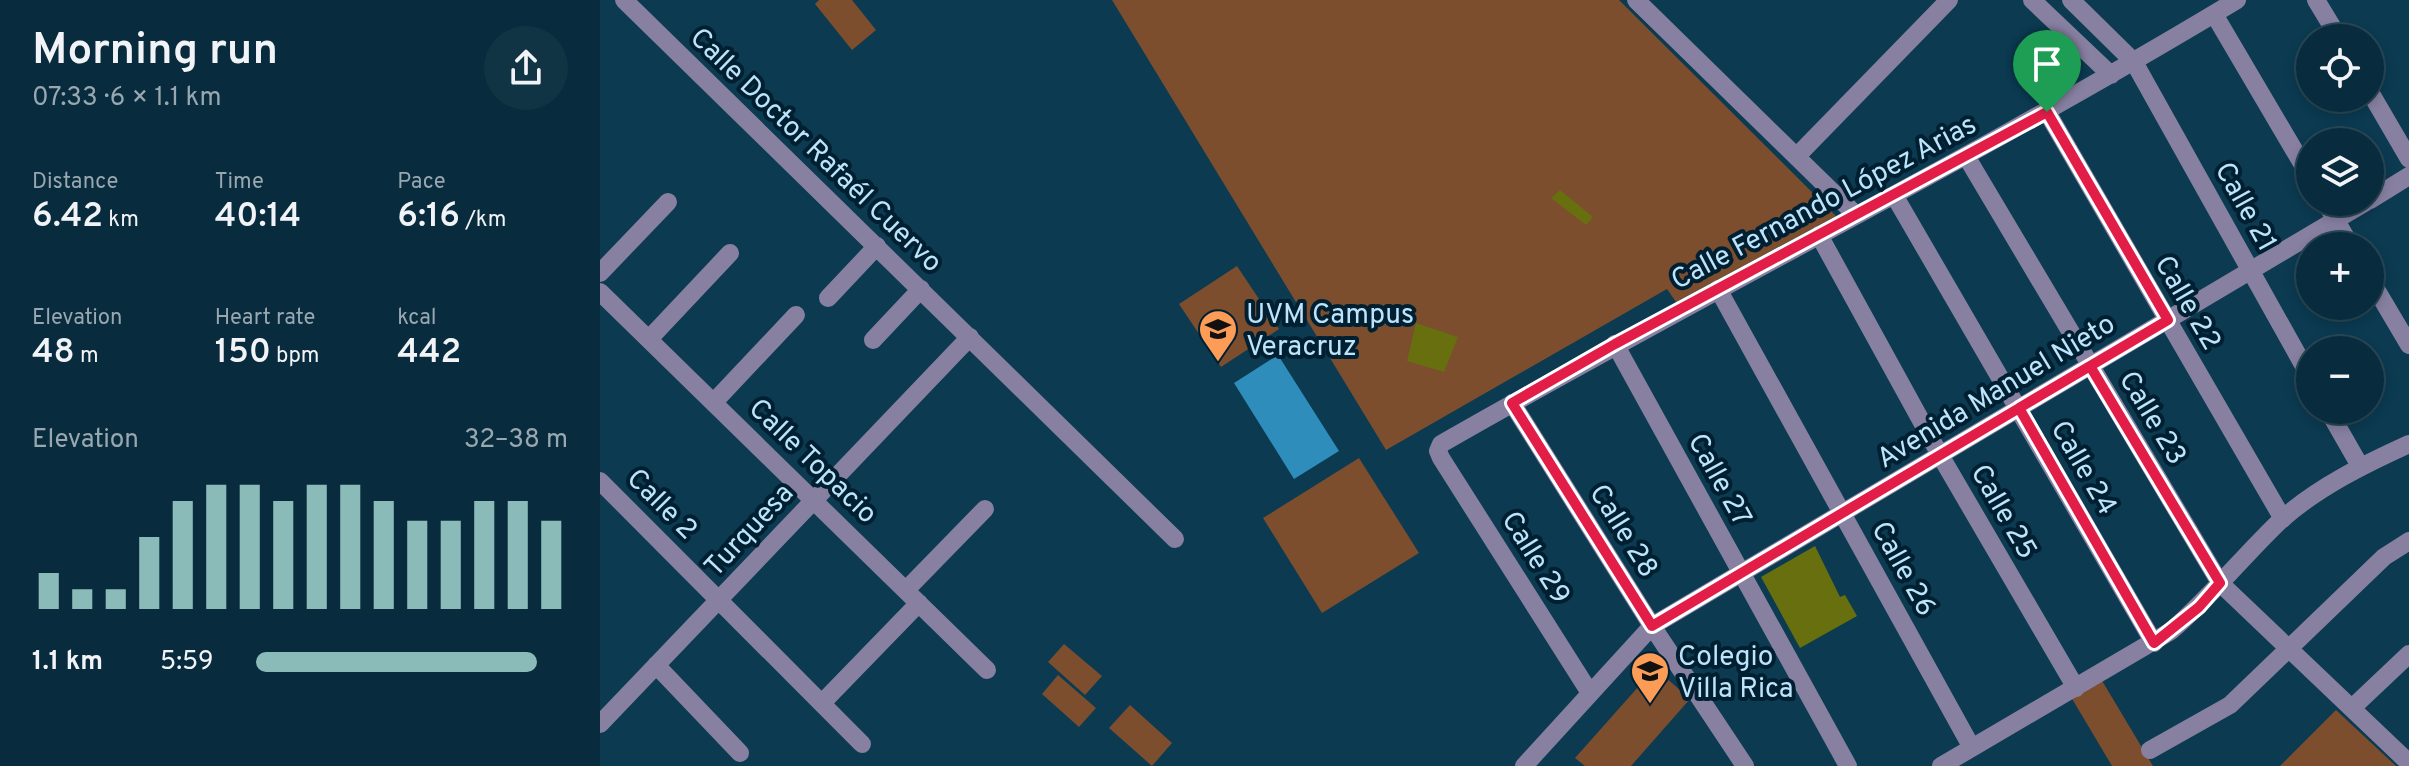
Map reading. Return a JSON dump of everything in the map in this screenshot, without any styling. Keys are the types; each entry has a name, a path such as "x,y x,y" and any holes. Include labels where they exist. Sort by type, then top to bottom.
{"street":[{"path":"1636,0 1856,215"},
{"path":"1797,156 1949,0"},
{"path":"2032,0 2111,75"},
{"name":"Calle 21","path":"2071,0 2134,62 2296,352"},
{"name":"Calle Fernando López Arias","path":"1438,451 1441,444 1615,344 2047,112 2237,0"},
{"path":"2316,0 2331,24"},
{"name":"Calle Doctor Rafaél Cuervo","path":"629,2 1175,539"},
{"path":"2214,14 2296,153"},
{"name":"Calle 22","path":"2047,112 2283,519"},
{"path":"2382,112 2409,159"},
{"name":"Calle 23","path":"1966,156 2220,583 2409,763"},
{"name":"Avenida Manuel Nieto","path":"2384,191 2409,176"},
{"name":"Calle 24","path":"1894,195 2154,643"},
{"path":"600,273 668,202"},
{"path":"2333,216 2342,232"},
{"name":"Avenida Manuel Nieto","path":"1524,766 1652,626 2342,216"},
{"name":"Calle 25","path":"1819,235 1940,455 2076,688"},
{"path":"828,298 877,246"},
{"path":"649,339 730,253"},
{"path":"873,340 921,289"},
{"name":"Calle 26","path":"1718,289 1972,748"},
{"name":"Calle Topacio","path":"600,292 987,670"},
{"path":"2384,303 2409,345"},
{"path":"714,402 796,315"},
{"name":"Turquesa","path":"600,724 970,337"},
{"name":"Calle 27","path":"1615,344 1848,766"},
{"name":"Calle 28","path":"1512,403 1652,626 1745,766"},
{"path":"2336,424 2360,466"},
{"path":"1941,766 2154,643 2199,607 2283,519 2360,466 2409,444"},
{"name":"Calle 29","path":"1438,451 1590,693"},
{"name":"Calle 2","path":"600,481 862,744"},
{"path":"826,707 918,601 985,509"},
{"path":"2150,750 2230,705 2384,557 2409,541"},
{"path":"2352,708 2409,654"},
{"path":"656,665 740,753"}],"shaded area":[{"path":"819,0 852,0 876,30 852,50 815,4"},
{"path":"1112,0 1619,0 1836,216 1676,302 1667,289 1386,450"},
{"path":"1237,266 1279,329 1221,367 1179,304"},
{"path":"1359,458 1419,553 1322,613 1263,518"},
{"path":"1064,644 1102,676 1085,695 1048,662"},
{"path":"1655,668 1690,699 1631,766 1585,766 1575,758"},
{"path":"1058,675 1096,708 1079,727 1042,694"},
{"path":"2101,679 2153,766 2112,766 2071,697"},
{"path":"1130,705 1172,743 1152,766 1109,728"},
{"path":"2336,710 2396,766 2280,766"}],"water":[{"path":"1278,355 1339,451 1294,479 1234,383"}],"building":[{"path":"1560,190 1593,217 1586,225 1551,198"},
{"path":"1416,323 1458,337 1444,372 1407,361"},
{"path":"1815,546 1840,597 1845,595 1857,616 1800,648 1761,577"}],"place":[{"name":"UVM Campus Veracruz","path":"1218,363"},
{"name":"Colegio Villa Rica","path":"1650,705"}],"route":[{"path":"2047,112 1615,344 1512,403 1652,626 2090,366 2220,583 2199,607 2154,643 2019,408 2090,366 2168,320 2047,112"}]}
